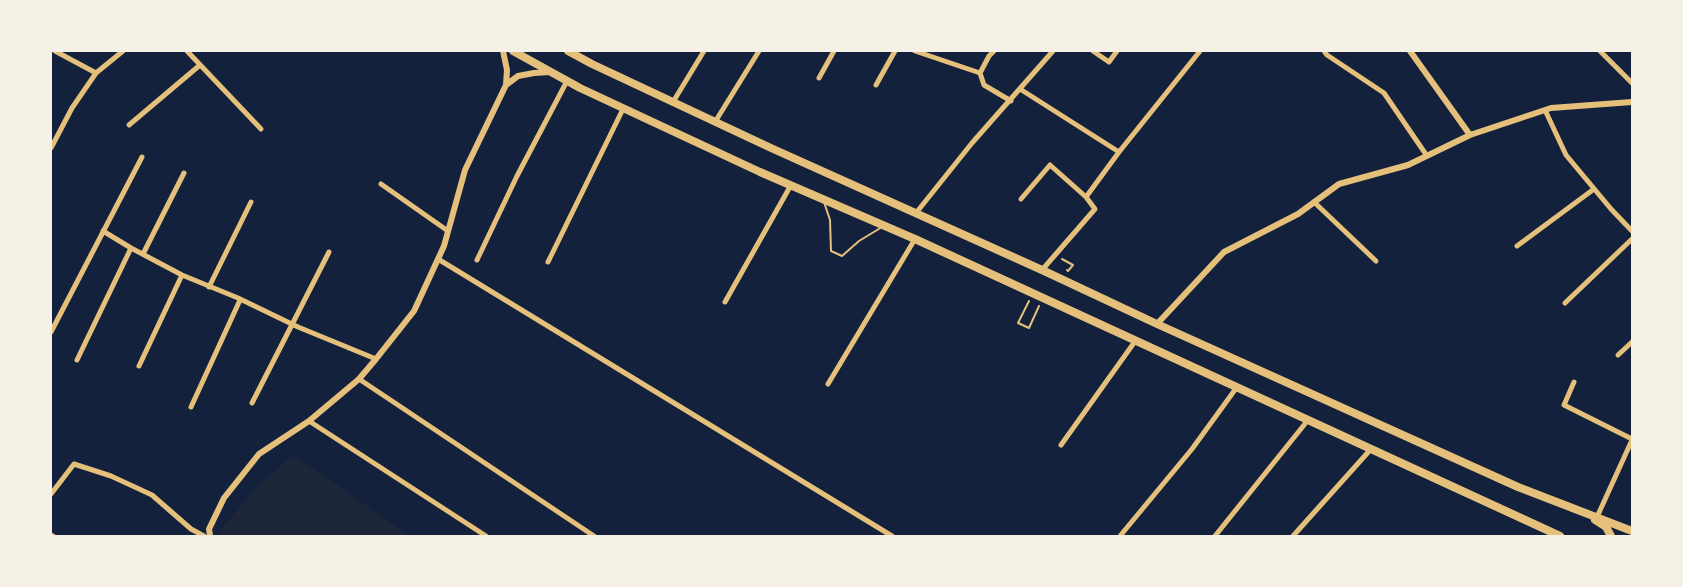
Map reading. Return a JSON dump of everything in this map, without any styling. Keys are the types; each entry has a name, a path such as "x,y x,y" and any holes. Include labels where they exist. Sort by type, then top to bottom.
{"highway":[{"path":"513,51 623,109 915,239 1560,536"},
{"path":"568,51 715,122 1518,487 1632,531"},
{"path":"1582,512 1606,527 1611,536"}],"street":[{"path":"55,51 96,74"},
{"path":"51,148 72,108 96,74 123,51"},
{"path":"187,51 261,129"},
{"path":"210,536 208,529 224,498 260,454 309,421 358,379 414,310 438,259 465,170 506,85 507,70 503,51"},
{"path":"673,102 704,51"},
{"path":"715,122 759,51"},
{"path":"819,78 834,51"},
{"path":"876,85 895,51"},
{"path":"915,51 980,73"},
{"path":"994,51 980,73 984,85 1011,100"},
{"path":"916,213 972,143 1053,51"},
{"path":"1093,51 1109,62 1117,51"},
{"path":"1086,197 1200,51"},
{"path":"1324,51 1384,93 1427,156"},
{"path":"1410,51 1470,135"},
{"path":"1600,51 1632,83"},
{"path":"129,125 200,65"},
{"path":"506,85 518,76 550,72"},
{"path":"477,260 517,176 567,81"},
{"path":"1020,89 1119,152"},
{"path":"1157,324 1224,252 1298,214 1338,184 1408,165 1470,135 1551,108 1632,102"},
{"path":"548,262 623,109"},
{"path":"1545,110 1566,155 1632,231"},
{"path":"51,333 142,157"},
{"path":"1021,199 1050,165 1086,197 1095,209 1042,270"},
{"path":"143,254 184,173"},
{"path":"381,184 448,231"},
{"path":"725,302 790,185"},
{"path":"1517,246 1594,189"},
{"path":"209,287 251,202"},
{"path":"1314,202 1376,261"},
{"path":"103,231 183,275 376,359"},
{"path":"828,384 915,239"},
{"path":"1565,303 1632,239"},
{"path":"77,360 131,248"},
{"path":"252,403 329,252"},
{"path":"438,259 892,536"},
{"path":"139,366 183,275"},
{"path":"191,407 240,300"},
{"path":"1061,445 1136,340"},
{"path":"1618,355 1632,342"},
{"path":"358,379 594,536"},
{"path":"1574,382 1564,405 1632,439 1597,517"},
{"path":"1120,536 1192,449 1237,387"},
{"path":"1215,536 1308,420"},
{"path":"309,421 486,536"},
{"path":"1293,536 1371,449"},
{"path":"52,490 74,464 111,476 152,495 190,529 204,536"}],"lane":[{"path":"823,199 830,220 831,251 842,256 859,241 885,226"}],"path":[{"path":"1055,255 1073,265 1068,271"},
{"path":"1029,328 1018,323 1033,293"}],"shaded area":[{"path":"292,456 325,476 409,536 219,536 219,532 258,485"}]}
